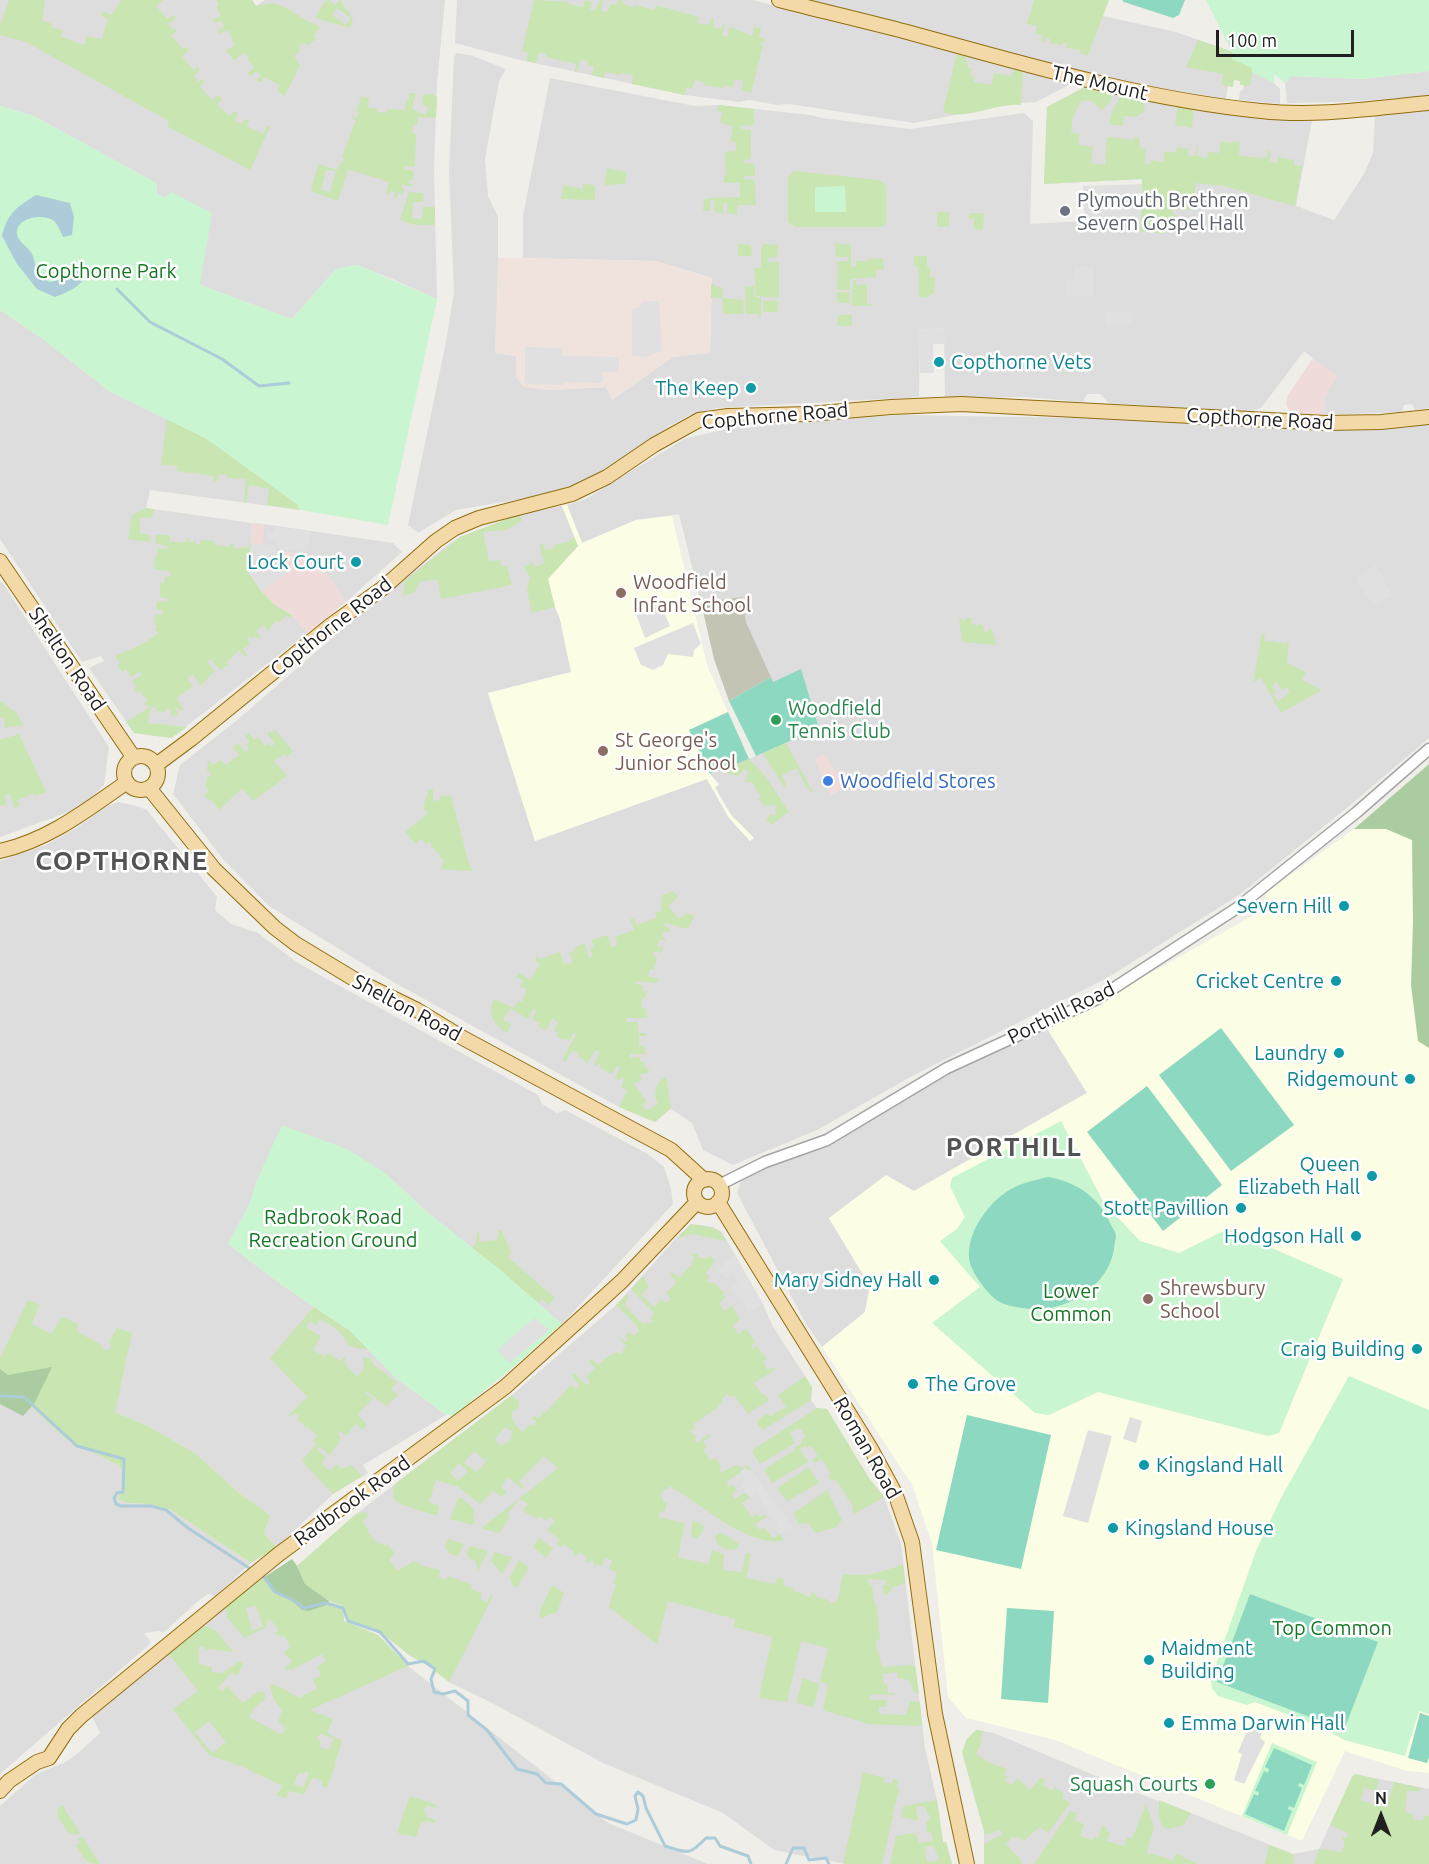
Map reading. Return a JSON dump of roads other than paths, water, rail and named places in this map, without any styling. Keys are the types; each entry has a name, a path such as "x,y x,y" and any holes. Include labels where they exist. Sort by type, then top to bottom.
{"main road":[{"name":"The Mount","path":"779,0 1015,63 1161,97 1262,111 1303,113 1429,103"},
{"name":"Copthorne Road","path":"156,765 191,740 331,625 383,588 436,541 455,528 479,518 572,494 607,477 654,445 699,420 728,416 809,414 961,404 1326,423 1381,422 1429,417"},
{"name":"Shelton Road","path":"0,561 134,758"},
{"path":"147,757 156,765 158,775 149,788 135,788 127,782 125,771 129,761 134,758 147,757"},
{"path":"0,851 48,834 67,824 127,782"},
{"name":"Shelton Road","path":"149,788 214,869 275,928 296,944 354,979 417,1010 463,1038 671,1150 704,1180"},
{"path":"711,1179 719,1185 722,1192 718,1202 710,1207 698,1202 695,1190 697,1185 704,1180 711,1179"},
{"name":"Radbrook Road","path":"0,1791 37,1762 49,1758 68,1729 81,1716 279,1554 504,1387 622,1281 698,1202"},
{"name":"Roman Road","path":"718,1202 871,1449 895,1493 912,1542 935,1714 967,1864"}],"street":[{"name":"Porthill Road","path":"719,1185 765,1162 827,1140 947,1068 1097,999 1238,908 1357,812 1429,748"}],"water":[{"path":"36,195 70,203 74,217 72,235 63,237 54,221 44,217 25,220 18,228 18,237 32,253 39,274 49,282 68,278 82,266 89,268 84,279 76,287 55,297 37,289 17,264 2,236 7,221 14,211"}],"waterway":[{"path":"117,289 150,322 222,359 259,386 289,383"},
{"path":"0,1396 24,1397 77,1446 124,1459 123,1492 117,1493 114,1498 116,1504 151,1506 166,1510 188,1528 249,1568"},
{"path":"264,1577 275,1592 304,1608 326,1603 343,1608 348,1621 380,1632 408,1664 424,1661 435,1669 431,1679 434,1692 443,1694 455,1691 468,1701 468,1715 487,1730 517,1769 537,1774 546,1783 561,1784 596,1814 627,1824 636,1820 638,1809 635,1796 638,1792 643,1796 646,1808 665,1846 688,1851 696,1848 706,1838 715,1838 720,1846 748,1856 751,1864"},
{"path":"786,1864 793,1848 804,1848 809,1860 826,1858 829,1864"}],"place":[{"name":"Plymouth Brethren Severn Gospel Hall","path":"1065,211"},
{"name":"Copthorne Vets","path":"939,362"},
{"name":"The Keep","path":"751,388"},
{"name":"Lock Court","path":"356,562"},
{"name":"Woodfield Infant School","path":"621,593"},
{"name":"Woodfield Tennis Club","path":"776,720"},
{"name":"St George's Junior School","path":"603,751"},
{"name":"Woodfield Stores","path":"828,781"},
{"name":"Severn Hill","path":"1344,906"},
{"name":"Cricket Centre","path":"1336,981"},
{"name":"Laundry","path":"1339,1053"},
{"name":"Ridgemount","path":"1410,1079"},
{"name":"Queen Elizabeth Hall","path":"1372,1176"},
{"name":"Stott Pavillion","path":"1241,1208"},
{"name":"Hodgson Hall","path":"1356,1236"},
{"name":"Mary Sidney Hall","path":"934,1280"},
{"name":"Shrewsbury School","path":"1148,1299"},
{"name":"Craig Building","path":"1417,1349"},
{"name":"The Grove","path":"913,1384"},
{"name":"Kingsland Hall","path":"1144,1465"},
{"name":"Kingsland House","path":"1113,1528"},
{"name":"Maidment Building","path":"1149,1660"},
{"name":"Emma Darwin Hall","path":"1169,1723"},
{"name":"Squash Courts","path":"1210,1784"}],"district":[{"name":"COPTHORNE","path":"122,861"},
{"name":"PORTHILL","path":"1014,1147"}],"park label":[{"name":"Copthorne Park","path":"106,271"},
{"name":"Radbrook Road Recreation Ground","path":"333,1228"},
{"name":"Lower Common","path":"1071,1302"},
{"name":"Top Common","path":"1332,1628"}]}
